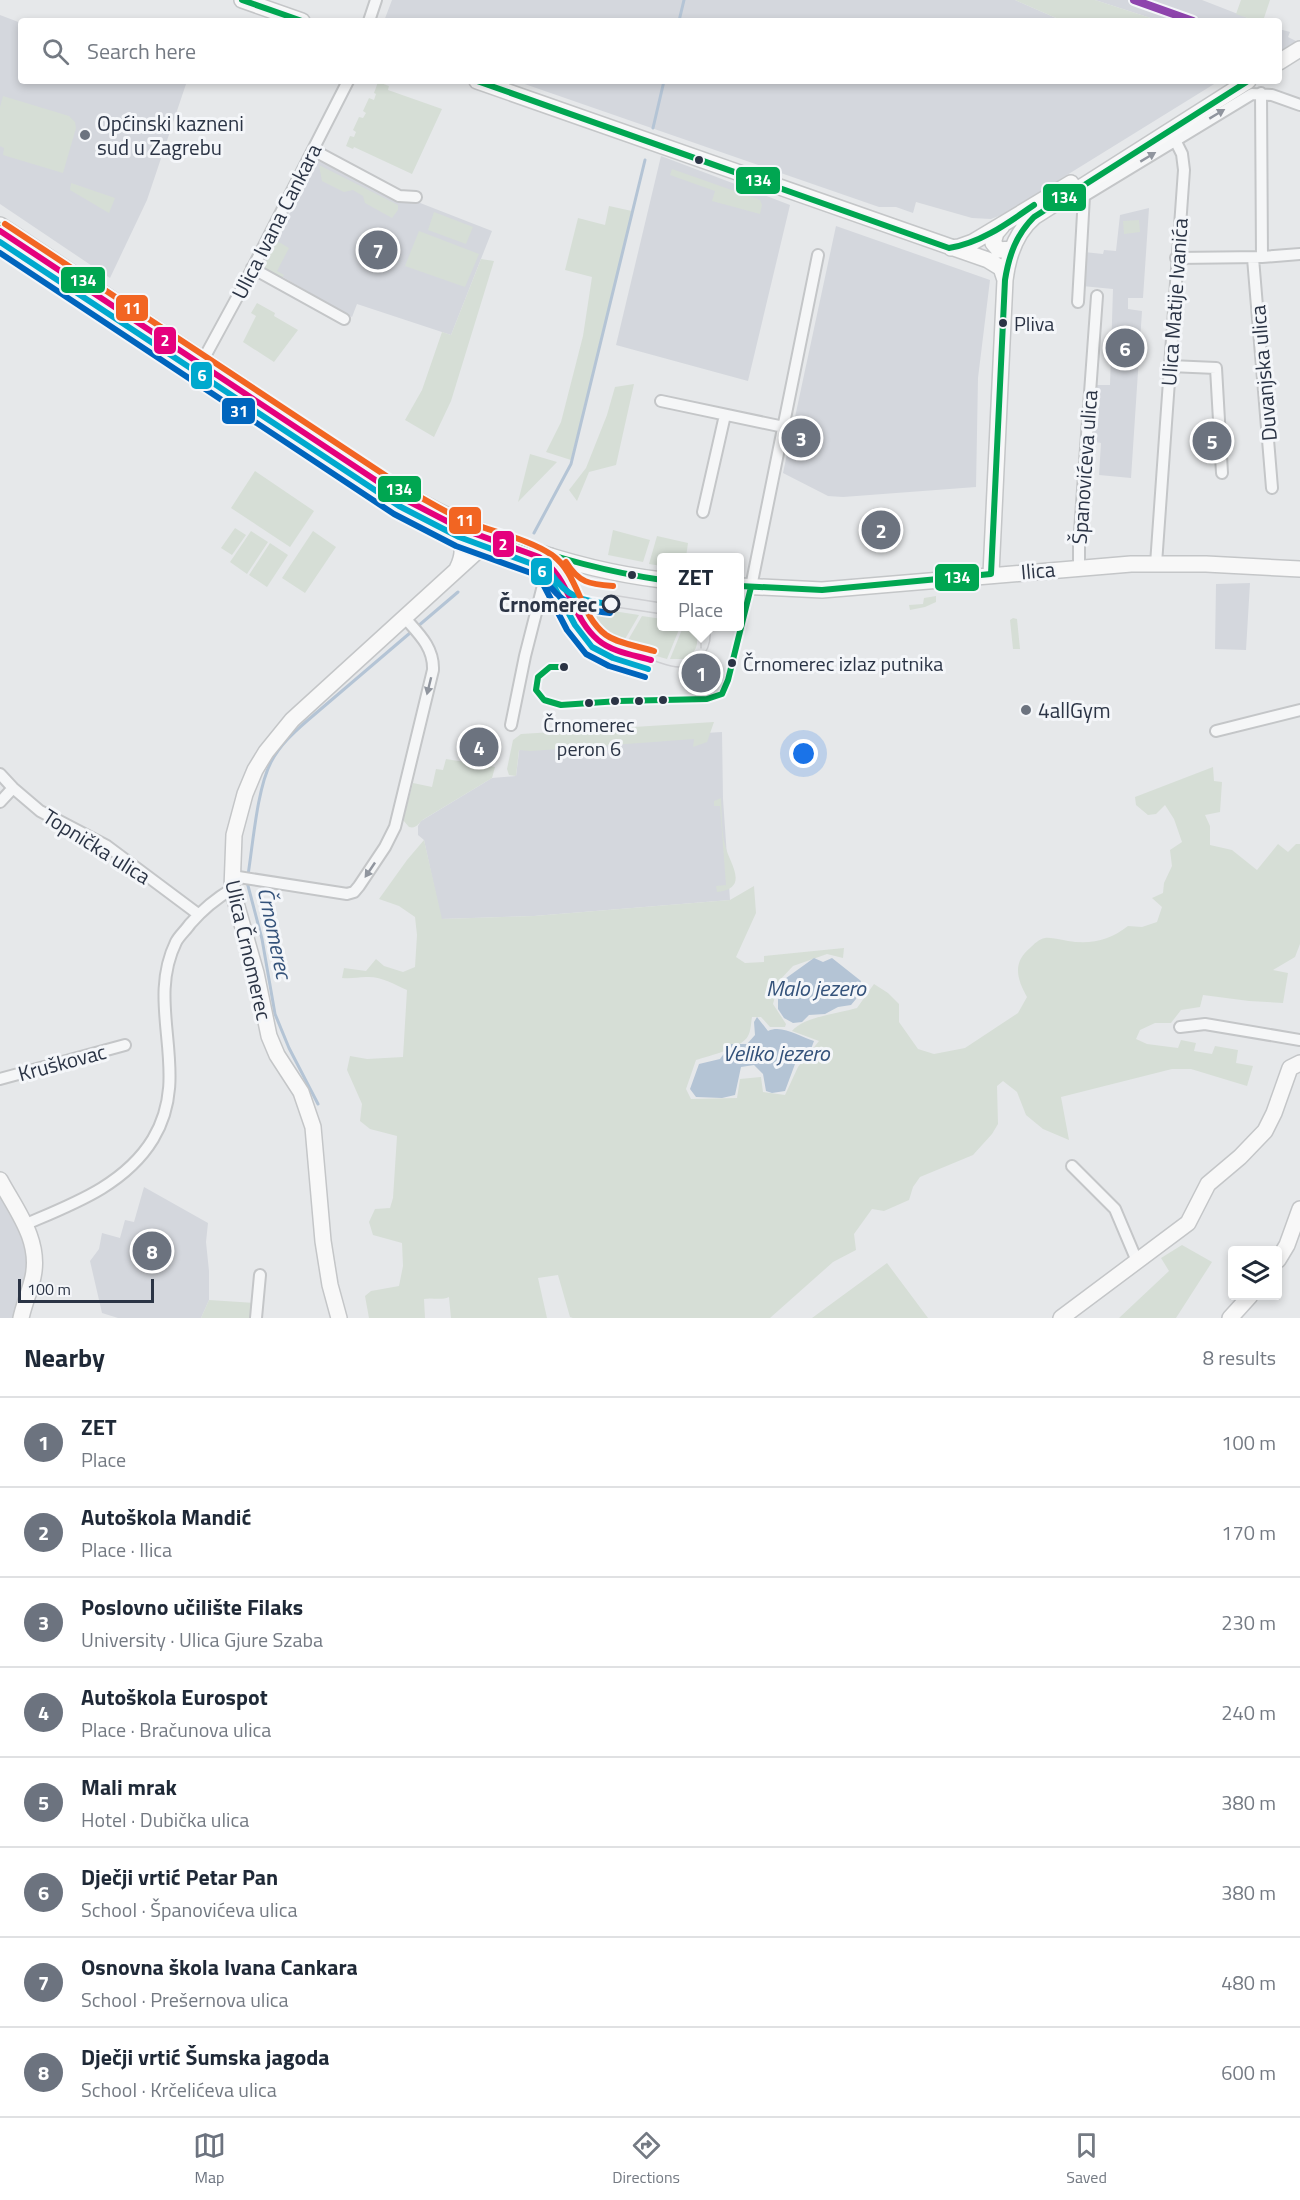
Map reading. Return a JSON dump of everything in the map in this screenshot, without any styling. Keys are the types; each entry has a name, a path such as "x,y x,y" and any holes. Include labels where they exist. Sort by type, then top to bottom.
{"main road":[{"path":"242,0 293,18"},
{"path":"1282,60 1300,49"},
{"path":"485,84 998,265 1003,271 1005,280"},
{"path":"991,574 1005,280 1011,249 1023,227 1050,207 1243,84"},
{"path":"949,248 966,245 1075,181 1113,165"},
{"path":"1004,224 996,233 993,243 999,250 1011,249"},
{"path":"0,225 387,482 441,512 502,538 551,554 610,570 657,579"},
{"path":"441,512 461,538 462,558 456,570"},
{"name":"Ulica Črnomerec","path":"339,1318 330,1286 323,1241 313,1127 301,1092 277,1055 269,1036 240,880 234,835 237,817 249,783 266,752 292,720 411,625 456,570 487,543 502,538"},
{"name":"Ilica","path":"745,587 822,590 1079,567 1156,564 1300,569"},
{"path":"1061,1318 1188,1223 1208,1184 1259,1137 1274,1113 1290,1068 1300,1063"},
{"path":"0,1180 26,1224 33,1242 34,1270 21,1318"},
{"path":"1282,1257 1294,1247 1300,1209"},
{"path":"1231,1318 1247,1300"}],"street":[{"path":"370,18 376,0"},
{"name":"Ulica Ivana Cankara","path":"203,360 346,84"},
{"path":"1050,207 1084,195 1252,94 1261,93 1300,105"},
{"name":"Duvanjska ulica","path":"1261,93 1258,257 1272,488"},
{"name":"Ulica Matije Ivanića","path":"1156,564 1184,165 1182,154 1175,140"},
{"path":"313,150 399,196 416,197"},
{"path":"1078,302 1084,195"},
{"path":"745,587 759,541 818,255"},
{"path":"1176,258 1300,255"},
{"path":"252,268 344,319"},
{"name":"Španovićeva ulica","path":"1079,567 1097,296"},
{"path":"1170,366 1216,368 1222,473"},
{"path":"661,401 784,427"},
{"path":"703,512 725,415"},
{"path":"511,725 525,656 551,554"},
{"path":"26,1224 106,1186 131,1166 153,1139 163,1117 171,1089 164,997 167,970 177,941 198,914 240,880 347,894 354,892 372,866 395,827 433,670 430,649 411,625"},
{"path":"1216,731 1300,710"},
{"name":"Topnička ulica","path":"0,774 40,811 106,846 198,914"},
{"path":"0,802 13,788"},
{"path":"1180,1027 1205,1024 1300,1040"},
{"name":"Kruškovac","path":"0,1079 125,1046"},
{"path":"1072,1166 1115,1209 1137,1261"},
{"path":"256,1318 260,1275"}],"shaded area":[{"path":"392,0 1015,0 1056,18 385,18"},
{"path":"1015,0 1095,0 1151,18 1056,18"},
{"path":"1095,0 1202,0 1248,18 1151,18"},
{"path":"1241,0 1270,0 1264,18 1247,18 1236,14"},
{"name":"Općinski kazneni sud u Zagrebu","path":"0,15 18,22 18,84 186,84 147,200 110,278 0,204"},
{"path":"1282,30 1290,32 1288,37 1300,43 1282,54"},
{"path":"377,84 384,84 389,86 388,90 442,109 412,174 354,147 353,149 346,146 350,136 354,137 356,132 353,130 359,117 363,118 366,113 363,111 369,98 374,100 376,94 374,93"},
{"path":"525,84 1214,84 1004,214 991,219 972,218 916,202 913,213 896,207 879,207"},
{"path":"3,96 69,116 75,122 76,128 63,173 3,155 4,148 0,146 0,107"},
{"path":"661,156 790,205 748,381 616,345"},
{"path":"318,160 492,231 451,335 357,304 352,317 262,265"},
{"path":"319,165 398,205 398,210 392,218 365,203 363,196 353,190 344,192 322,181"},
{"path":"672,169 760,200 762,205 760,214 712,201 715,191 670,175"},
{"path":"71,183 115,198 109,213 70,190"},
{"path":"609,206 632,211 571,460 546,452 561,422 583,336 592,277 565,270 578,218 605,225"},
{"path":"1149,208 1143,298 1128,298 1128,309 1142,311 1131,478 1099,475 1101,443 1089,441 1092,385 1110,385 1113,289 1082,286 1084,252 1103,254 1104,250 1116,251 1120,215"},
{"path":"434,212 473,227 466,244 428,230"},
{"path":"1139,220 1140,232 1124,234 1123,221"},
{"path":"836,226 990,280 978,378 976,487 843,497 828,496 783,473"},
{"path":"419,231 479,254 465,287 405,266"},
{"path":"0,234 158,339 156,342 0,238"},
{"path":"277,241 289,248 277,271 284,275 281,280 262,269"},
{"path":"481,259 494,261 451,401 434,437 405,420 422,390 442,332 451,335"},
{"path":"257,303 298,330 274,362 243,342 256,316 251,313"},
{"path":"193,363 242,395 240,398 191,366"},
{"path":"634,384 616,465 589,472 577,501 569,490 586,468 607,415 615,387"},
{"path":"248,399 387,491 385,493 248,403"},
{"path":"530,454 557,462 518,502"},
{"path":"255,471 314,511 290,547 231,508"},
{"path":"235,528 246,535 232,555 221,548"},
{"path":"613,530 650,540 643,562 608,555"},
{"path":"251,531 268,542 247,574 230,562"},
{"path":"313,531 336,547 305,593 282,578"},
{"path":"657,536 688,543 687,553 657,553 657,565 649,564"},
{"path":"270,543 288,555 267,587 249,575"},
{"path":"1250,583 1246,650 1215,649 1216,584"},
{"path":"936,596 936,602 910,610 909,605 923,604 924,598"},
{"path":"600,609 639,615 621,646 603,639 593,627"},
{"path":"642,616 657,618 657,631 678,631 667,659 624,647"},
{"path":"1017,619 1020,649 1013,649 1010,620"},
{"path":"681,631 694,631 697,645 693,653 685,659 670,659"},
{"path":"714,722 707,742 693,747 694,739 519,750 516,776 509,775 507,769 513,740 521,734"},
{"path":"722,732 723,799 730,900 534,916 441,919 424,840 418,835 418,826 421,821 492,778 516,776 520,744"},
{"path":"446,759 495,767 492,778 416,826 409,827 403,820 413,783 432,787 436,769 443,770"},
{"path":"1213,767 1214,781 1222,782 1220,812 1205,815 1210,826 1210,845 1232,850 1257,870 1278,844 1288,852 1296,844 1300,844 1300,944 1295,957 1273,970 1288,973 1283,1003 1203,995 1200,1007 1181,1010 1171,1023 1155,1023 1140,1030 1136,1039 1147,1044 1178,1048 1181,1040 1196,1043 1194,1051 1212,1054 1215,1046 1238,1050 1236,1063 1253,1066 1247,1086 1191,1069 1172,1069 1061,1097 1069,1140 1043,1129 1026,1115 1017,1092 1003,1081 997,1086 998,1124 973,1155 920,1177 913,1187 909,1200 884,1211 872,1209 854,1234 856,1250 833,1262 770,1318 573,1318 570,1317 558,1275 538,1278 547,1318 451,1318 449,1297 424,1299 425,1318 369,1318 365,1296 371,1291 399,1286 403,1266 402,1243 373,1235 369,1222 375,1209 390,1208 393,1198 397,1136 370,1129 360,1121 362,1104 347,1070 350,1056 367,1059 403,1057 407,990 377,978 342,978 344,968 366,971 376,959 384,966 403,972 415,967 417,935 415,917 399,906 379,899 424,840 442,919 534,916 730,900 754,886 756,913 736,957 745,963 764,962 764,956 844,948 843,958 827,954 793,966 779,981 773,1004 786,1024 785,1027 770,1027 761,1017 752,1017 750,1032 745,1040 725,1051 696,1060 686,1089 691,1099 737,1098 740,1079 761,1077 763,1092 785,1095 798,1067 819,1041 792,1031 804,1022 857,1008 874,984 899,1004 899,1022 918,1049 934,1054 965,1048 1018,1013 1027,997 1019,978 1019,965 1024,954 1039,941 1047,938 1092,942 1114,935 1128,926 1142,927 1157,922 1162,907 1152,898 1163,893 1164,883 1172,866 1170,850 1182,842 1174,819 1165,805 1156,814 1148,815 1136,805 1135,797"},
{"path":"721,798 724,840 736,880 727,890 717,892 716,886 726,885 720,806 714,806 714,801"},
{"path":"144,1187 208,1223 206,1242 209,1300 201,1318 118,1318 102,1313 90,1261 99,1249 102,1233 120,1238 125,1220 134,1222"},
{"path":"0,1190 22,1235 28,1256 25,1281 14,1318 0,1318"},
{"path":"1182,1245 1212,1262 1176,1318 1119,1318 1169,1271 1161,1258"},
{"path":"887,1263 928,1318 812,1318"},
{"path":"209,1300 255,1303 252,1318 201,1318"}],"water":[{"name":"Malo jezero","path":"814,958 823,962 832,958 861,981 856,999 851,1005 838,1007 825,1014 809,1015 802,1022 793,1023 784,1018 778,1009 778,992 782,981"},
{"name":"Veliko jezero","path":"757,1017 768,1031 785,1030 814,1041 811,1049 795,1064 785,1091 772,1093 766,1091 763,1074 754,1065 741,1067 735,1095 722,1098 696,1097 690,1089 699,1064 720,1059 731,1044 747,1044 755,1035 754,1022"}],"waterway":[{"name":"Črnomerec","path":"680,18 684,0"},
{"name":"Črnomerec","path":"653,128 663,84"},
{"name":"Črnomerec","path":"534,533 571,464 645,160"},
{"name":"Črnomerec","path":"248,875 262,787 266,773 278,750 302,725 458,592"},
{"name":"Črnomerec","path":"247,882 262,939 275,1014 289,1048 318,1104"}],"tram line":[{"name":"6","path":"0,242 399,506 459,537 535,565 550,579 575,625 592,647 613,658 648,669"},
{"name":"6","path":"550,572 563,588 576,597 611,604"},
{"path":"612,595 657,602"},
{"path":"609,606 657,613"},
{"path":"700,631 701,648"},
{"path":"651,660 675,667 694,664 708,648 710,631"}],"transit line":[{"name":"134","path":"242,0 293,18"},
{"path":"1134,0 1185,18"},
{"name":"134","path":"485,84 949,248 983,237 1034,205"},
{"name":"134","path":"744,586 822,590 991,574 1005,280 1011,254 1018,238 1034,217 1243,84"},
{"name":"11","path":"5,224 409,491 459,518 532,544 552,555 568,573 597,627 617,641 654,651"},
{"name":"134","path":"0,225 387,482 419,500 452,517 554,556 589,566 657,579"},
{"name":"2","path":"0,231 404,499 462,529 539,557 558,576 582,620 598,640 616,650 651,660"},
{"name":"31","path":"0,253 394,514 456,546 531,573 543,584 567,630 586,654 609,666 645,677"},
{"name":"11","path":"566,562 575,574 585,581 613,586"},
{"name":"31","path":"543,577 557,594 571,604 610,613"},
{"name":"134","path":"744,615 751,587"},
{"name":"134","path":"564,667 550,667 538,677 536,690 544,700 561,705 707,699 722,694 728,680 740,631"}],"place":[{"name":"Općinski kazneni sud u Zagrebu","path":"85,135"},
{"name":"Osnovna škola Ivana Cankara","path":"378,250"},
{"name":"Pliva","path":"1003,323"},
{"name":"Dječji vrtić Petar Pan","path":"1125,348"},
{"name":"Poslovno učilište Filaks","path":"801,438"},
{"name":"Mali mrak","path":"1212,441"},
{"name":"Autoškola Mandić","path":"881,530"},
{"name":"Črnomerec","path":"611,604"},
{"name":"Črnomerec izlaz putnika","path":"732,663"},
{"name":"ZET","path":"701,673"},
{"name":"Črnomerec peron 6","path":"589,703"},
{"name":"4allGym","path":"1026,710"},
{"name":"Autoškola Eurospot","path":"479,747"},
{"name":"Dječji vrtić Šumska jagoda","path":"152,1251"}]}
